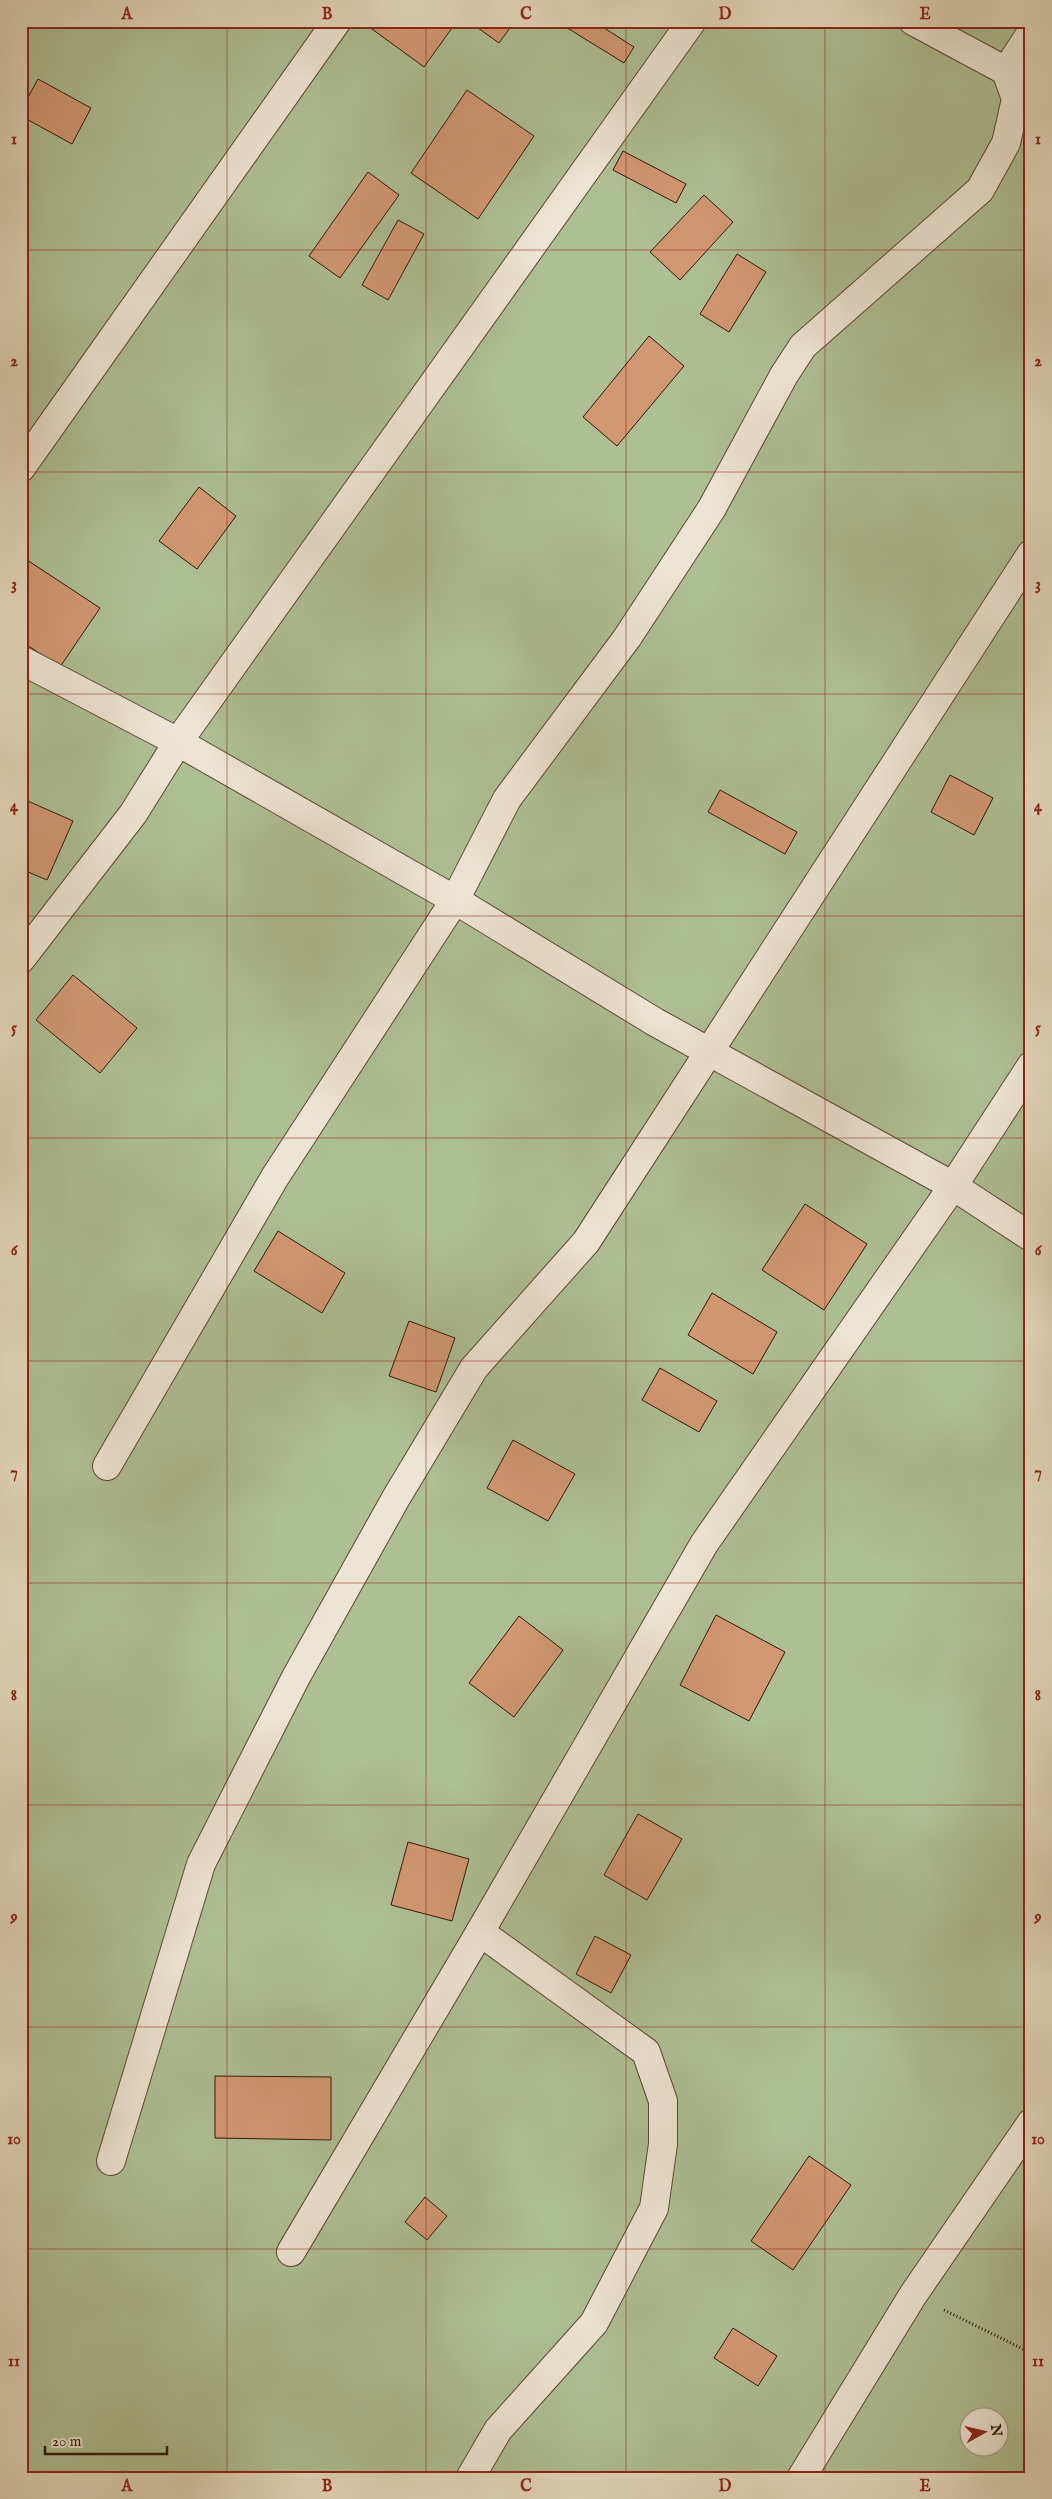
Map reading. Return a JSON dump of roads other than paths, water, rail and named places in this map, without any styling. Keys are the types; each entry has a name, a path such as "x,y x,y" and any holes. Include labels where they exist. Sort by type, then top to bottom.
{"street":[{"path":"21,468 337,21"},
{"path":"21,959 132,814 178,742 692,21"},
{"path":"913,21 1006,71 1031,105"},
{"path":"1006,71 1031,33"},
{"path":"107,1466 275,1177 455,900 507,799 627,638 670,573 712,508 784,375 803,346 980,190 1006,143 1016,98 1006,71"},
{"path":"111,2161 201,1864 296,1677 396,1498 474,1368 586,1242 711,1052 1031,554"},
{"path":"21,660 178,742 455,900 655,1022 953,1186 1031,1237"},
{"path":"291,2252 480,1932 704,1544 953,1186 1031,1066"},
{"path":"470,2478 498,2430 594,2323 654,2208 663,2144 663,2101 646,2052 480,1932"},
{"path":"801,2478 913,2295 1031,2123"}]}
